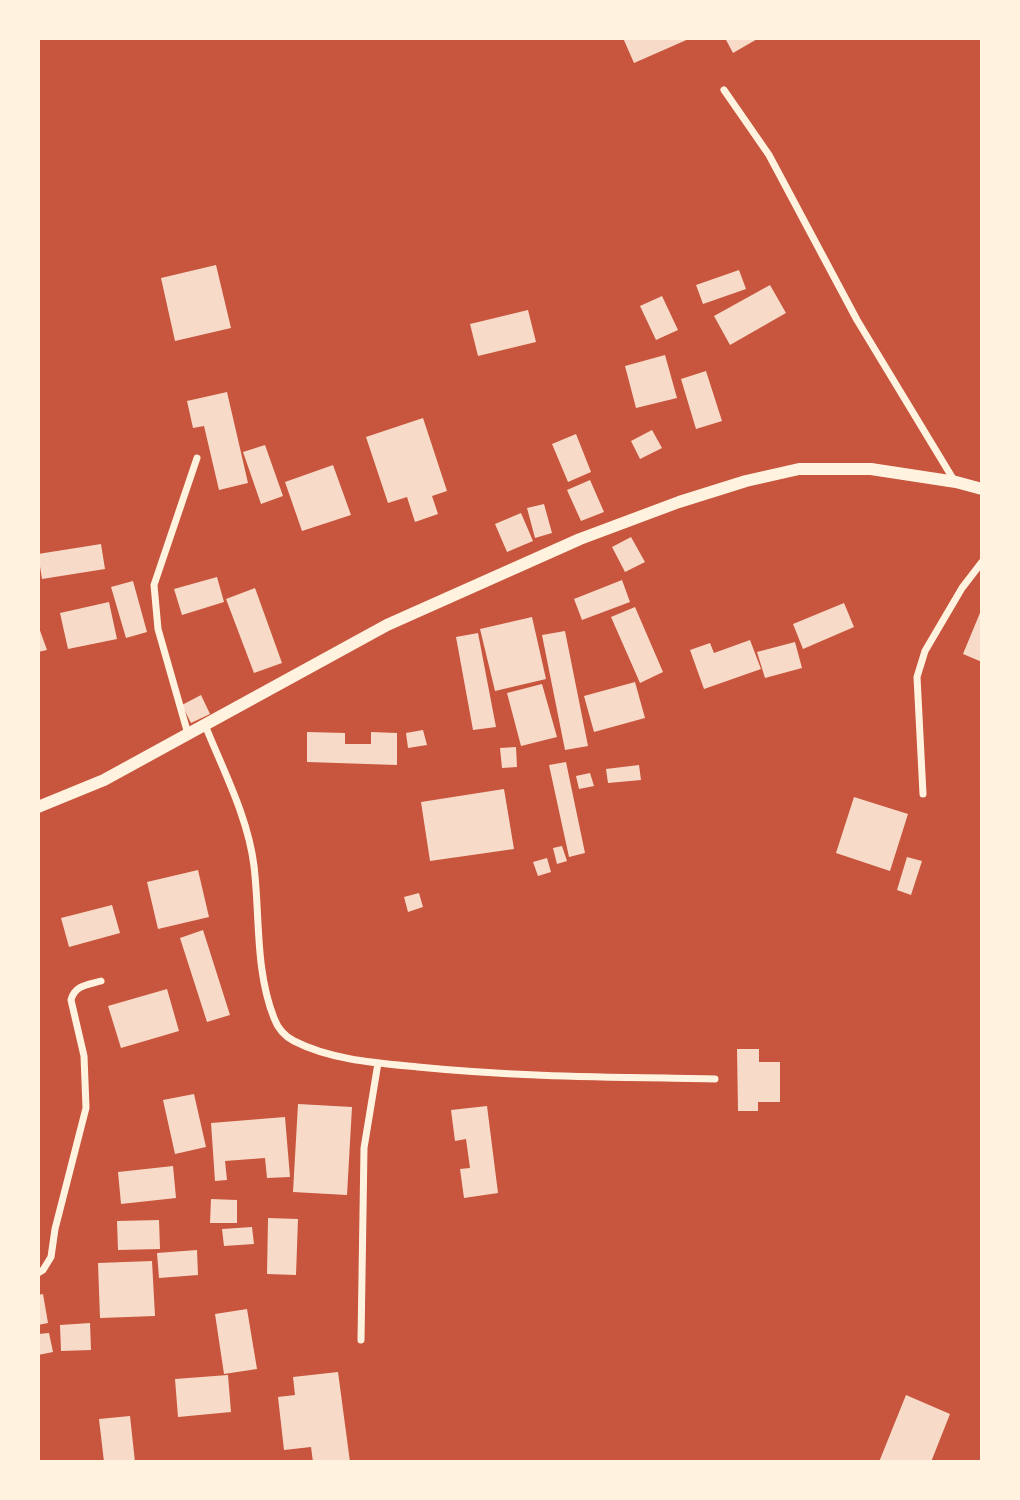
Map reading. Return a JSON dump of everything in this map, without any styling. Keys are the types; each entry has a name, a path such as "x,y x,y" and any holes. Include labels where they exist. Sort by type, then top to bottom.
{"street":[{"path":"724,90 769,155 857,320 956,482"},
{"path":"188,735 158,629 154,584 197,457"},
{"path":"38,807 104,780 387,625 580,539 679,502 747,481 799,469 872,469 956,482 982,489"},
{"path":"923,794 917,677 925,651 935,633 962,588 982,562"},
{"path":"205,726 245,825 254,865 257,930 267,996 281,1033 323,1053 377,1063 488,1074 715,1079"},
{"path":"38,1273 51,1257 55,1229 86,1108 84,1056 71,1000 74,992 81,986 101,981"},
{"path":"361,1340 364,1148 377,1063"}],"building":[{"path":"623,38 691,38 634,63"},
{"path":"725,38 759,38 733,53"},
{"path":"216,265 231,328 175,341 161,278"},
{"path":"739,270 746,289 703,304 696,285"},
{"path":"770,285 786,313 730,345 714,316"},
{"path":"662,296 678,330 656,340 640,306"},
{"path":"528,310 536,342 478,356 470,324"},
{"path":"665,355 677,398 636,408 625,366"},
{"path":"706,371 722,421 696,429 681,379"},
{"path":"227,392 248,483 219,490 204,426 193,428 187,401"},
{"path":"423,418 447,491 432,496 438,514 415,522 407,497 388,503 366,437"},
{"path":"652,430 662,448 640,459 631,441"},
{"path":"576,434 591,472 568,482 552,444"},
{"path":"265,445 283,496 261,504 243,452"},
{"path":"333,465 351,515 302,531 285,482"},
{"path":"590,480 604,512 581,521 567,490"},
{"path":"544,504 552,533 535,538 527,508"},
{"path":"521,513 533,541 507,552 495,524"},
{"path":"631,537 645,562 625,572 612,547"},
{"path":"101,544 105,569 42,579 38,554"},
{"path":"217,577 224,602 182,615 174,589"},
{"path":"622,580 630,602 582,620 574,599"},
{"path":"133,581 147,632 126,638 111,587"},
{"path":"255,588 282,663 254,673 226,599"},
{"path":"109,602 117,639 68,649 60,613"},
{"path":"844,603 854,627 803,649 793,624"},
{"path":"635,607 663,672 640,683 611,617"},
{"path":"982,608 982,662 963,654"},
{"path":"532,617 546,679 495,691 480,629"},
{"path":"38,625 47,650 38,652"},
{"path":"565,631 588,746 565,750 542,635"},
{"path":"478,633 496,727 473,730 456,637"},
{"path":"750,640 761,669 704,689 690,650 710,643 714,653"},
{"path":"795,642 802,668 765,678 757,652"},
{"path":"635,682 645,718 594,732 584,696"},
{"path":"542,684 557,737 521,746 507,693"},
{"path":"201,695 210,714 191,723 182,705"},
{"path":"423,730 427,745 408,748 406,733"},
{"path":"307,732 345,733 345,744 371,744 371,732 397,733 397,765 307,762"},
{"path":"516,747 517,767 502,768 500,748"},
{"path":"566,762 585,853 569,857 549,765"},
{"path":"639,765 641,780 608,783 606,769"},
{"path":"590,773 594,786 579,789 576,776"},
{"path":"504,789 514,849 430,861 421,802"},
{"path":"854,797 908,814 890,871 836,853"},
{"path":"562,846 567,861 557,864 553,848"},
{"path":"907,857 922,861 911,895 897,890"},
{"path":"547,858 551,872 538,876 533,862"},
{"path":"198,870 209,917 158,929 147,882"},
{"path":"419,893 423,907 408,912 404,897"},
{"path":"112,905 120,933 69,947 61,918"},
{"path":"203,930 230,1015 207,1022 180,938"},
{"path":"167,989 179,1031 121,1048 108,1006"},
{"path":"737,1049 759,1049 759,1062 780,1062 780,1102 758,1102 758,1111 738,1111"},
{"path":"194,1094 206,1147 175,1154 163,1100"},
{"path":"298,1104 352,1107 347,1195 293,1192"},
{"path":"487,1106 498,1193 464,1198 460,1169 470,1168 466,1139 455,1141 451,1110"},
{"path":"285,1117 290,1177 267,1178 265,1158 225,1161 227,1180 215,1181 211,1123"},
{"path":"173,1166 176,1198 121,1204 118,1172"},
{"path":"211,1199 237,1200 237,1223 210,1223"},
{"path":"268,1218 298,1219 296,1275 267,1274"},
{"path":"159,1220 160,1249 118,1250 117,1221"},
{"path":"252,1227 254,1244 224,1246 222,1229"},
{"path":"197,1250 198,1275 159,1278 157,1253"},
{"path":"152,1261 155,1316 100,1318 98,1263"},
{"path":"43,1294 48,1323 38,1325 38,1295"},
{"path":"247,1309 257,1369 224,1374 215,1314"},
{"path":"90,1323 91,1350 61,1351 60,1325"},
{"path":"49,1333 53,1352 38,1355 38,1334"},
{"path":"338,1372 350,1462 313,1462 311,1447 284,1450 278,1397 295,1395 293,1377"},
{"path":"228,1375 231,1412 178,1417 175,1379"},
{"path":"906,1395 950,1414 931,1462 879,1462"},
{"path":"130,1416 135,1462 104,1462 99,1419"}]}
